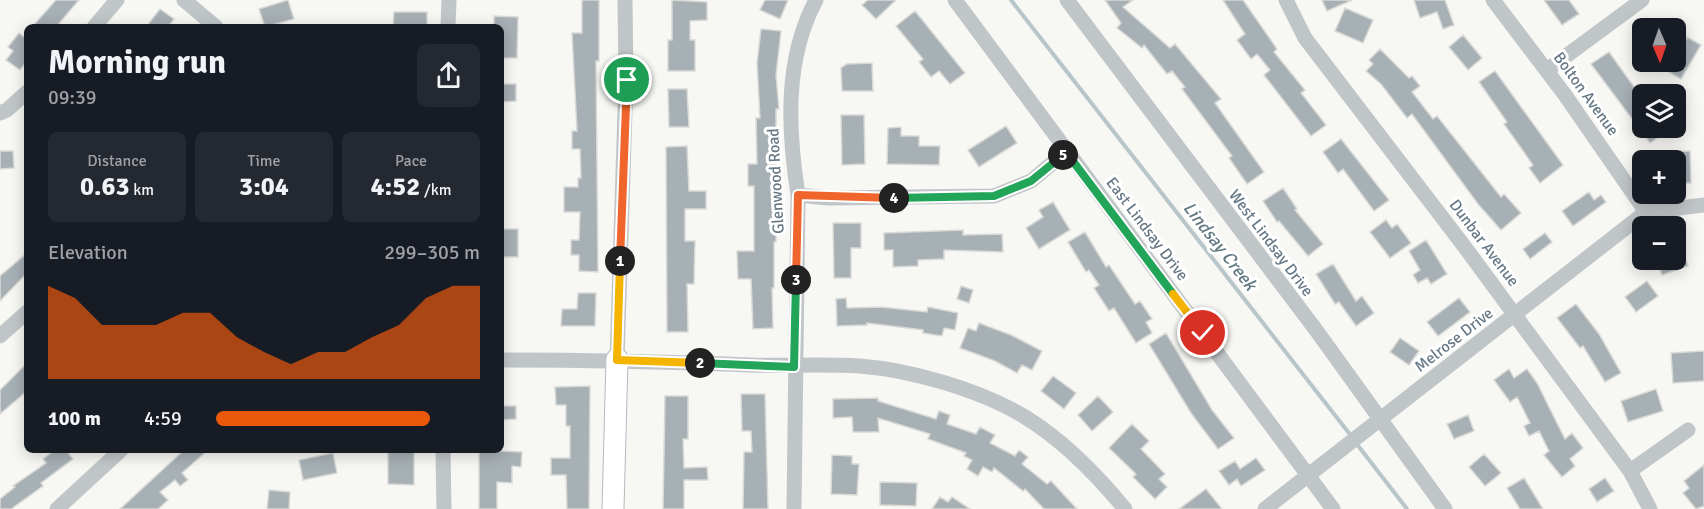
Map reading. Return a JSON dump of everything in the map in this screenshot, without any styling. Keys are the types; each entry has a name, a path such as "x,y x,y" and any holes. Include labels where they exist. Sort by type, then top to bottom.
{"street":[{"path":"97,24 117,0"},
{"path":"184,0 212,24"},
{"path":"448,24 449,0"},
{"path":"613,509 627,80 625,0"},
{"name":"Glenwood Road","path":"794,509 794,367 798,195 791,148 791,80 808,16 816,0"},
{"name":"East Lindsay Drive","path":"955,0 1333,509"},
{"name":"West Lindsay Drive","path":"1067,0 1374,425 1444,509"},
{"name":"Dunbar Avenue","path":"1287,0 1305,38 1630,471 1650,509"},
{"name":"Bolton Avenue","path":"1493,0 1547,70 1631,187 1646,212"},
{"path":"1547,70 1641,0"},
{"path":"0,113 7,110 24,95"},
{"path":"798,195 828,198 994,196 1031,181 1066,152"},
{"path":"1646,212 1704,205"},
{"name":"Melrose Drive","path":"1265,509 1308,478 1646,212"},
{"path":"0,336 24,315"},
{"path":"504,360 617,360 794,367 861,366 933,380 986,398 1024,417 1059,442 1125,509"},
{"path":"1630,471 1688,430"},
{"path":"57,509 119,453"},
{"path":"443,453 444,509"}],"building":[{"path":"56,0 79,0 59,24 35,24"},
{"path":"288,0 294,19 276,24 264,24 259,9"},
{"path":"582,0 599,0 599,61 596,61 598,272 579,271 579,255 571,255 571,240 579,240 580,212 564,212 564,187 578,187 578,178 581,178 580,149 572,149 572,131 577,131 572,33 582,33"},
{"path":"672,0 707,2 707,20 690,21 690,40 695,40 695,71 668,71 668,40 672,40"},
{"path":"765,0 788,0 780,19 760,10"},
{"path":"868,0 896,0 876,19 862,5"},
{"path":"1105,0 1133,0 1123,7 1170,48 1175,44 1221,99 1215,103 1264,172 1247,184 1229,158 1232,156 1182,89 1185,87 1172,71 1167,74 1144,45 1142,48 1117,28 1121,23"},
{"path":"1223,0 1243,0 1277,49 1274,52 1305,90 1301,93 1326,125 1311,136 1264,75 1270,70 1257,54 1251,59 1237,40 1245,34"},
{"path":"1322,0 1352,0 1327,11"},
{"path":"1414,0 1445,0 1454,25 1443,29 1437,12 1420,18"},
{"path":"1544,0 1569,0 1579,14 1562,25"},
{"path":"1345,8 1373,20 1363,43 1335,31"},
{"path":"160,9 174,19 170,24 148,24"},
{"path":"915,11 965,73 950,84 939,71 931,77 919,62 923,59 896,26"},
{"path":"394,12 427,12 427,24 393,24"},
{"path":"494,16 518,17 517,58 504,58 504,24 494,24"},
{"path":"761,29 781,31 776,75 779,109 776,109 776,242 774,242 774,288 772,288 773,328 753,329 751,279 738,279 737,251 754,251 754,186 748,186 748,164 757,164 756,118 760,118 757,63"},
{"path":"19,33 24,37 24,65 20,70 6,60 13,51 8,47"},
{"path":"1463,35 1482,58 1468,70 1449,47"},
{"path":"1687,37 1701,45 1686,70"},
{"path":"1380,49 1409,78 1412,76 1420,86 1412,92 1433,119 1437,116 1501,197 1504,194 1521,213 1501,230 1478,204 1412,114 1407,118 1381,84 1366,71 1373,64 1369,60"},
{"path":"1609,52 1632,84 1632,119 1591,64"},
{"path":"872,63 873,91 842,91 841,68 847,64"},
{"path":"1495,71 1563,165 1540,183 1529,168 1533,165 1504,124 1507,122 1479,82"},
{"path":"1669,72 1685,72 1681,79"},
{"path":"504,84 516,84 516,101 504,102"},
{"path":"668,89 687,89 689,127 669,127"},
{"path":"841,115 864,115 865,164 842,165"},
{"path":"1006,126 1017,143 979,167 968,150"},
{"path":"901,127 901,136 919,136 919,146 940,146 939,165 887,164 888,128"},
{"path":"1646,138 1657,138 1650,143"},
{"path":"1341,139 1389,200 1374,211 1343,169 1338,173 1323,152"},
{"path":"687,146 689,191 706,191 706,209 685,209 685,241 695,241 694,284 687,284 688,332 667,332 666,147"},
{"path":"0,151 13,151 14,168 0,169"},
{"path":"1686,151 1690,151 1691,183 1686,183"},
{"path":"1283,188 1297,209 1295,210 1323,244 1308,256 1279,221 1277,222 1263,201"},
{"path":"1589,192 1594,200 1601,195 1606,202 1573,226 1562,211"},
{"path":"1053,202 1070,230 1039,249 1026,228 1043,217 1039,210"},
{"path":"1386,220 1392,228 1397,224 1411,243 1390,258 1370,232"},
{"path":"833,223 861,223 861,248 851,248 851,278 834,278"},
{"path":"504,229 518,229 518,257 504,257"},
{"path":"963,230 963,235 1002,234 1003,252 944,250 944,259 918,260 918,266 893,267 893,250 884,250 884,233"},
{"path":"1085,232 1106,267 1109,265 1135,304 1140,301 1152,319 1146,322 1152,333 1136,343 1114,308 1109,311 1094,288 1099,285 1089,270 1086,272 1068,242"},
{"path":"1545,233 1552,242 1530,259 1523,249"},
{"path":"1426,240 1447,274 1431,284 1427,278 1418,283 1413,275 1420,270 1409,251"},
{"path":"24,256 24,276 0,301 0,276"},
{"path":"1333,264 1356,301 1362,296 1374,313 1356,326 1339,302 1335,304 1316,274"},
{"path":"1660,270 1676,270 1662,275"},
{"path":"1647,281 1658,296 1636,312 1625,297"},
{"path":"961,286 973,290 969,303 957,299"},
{"path":"578,293 596,293 595,326 561,326 562,309 577,309"},
{"path":"846,298 847,308 881,307 927,312 928,307 958,313 955,330 944,328 942,336 923,333 923,330 867,323 867,325 837,326 836,299"},
{"path":"1459,298 1470,312 1438,336 1427,322"},
{"path":"1576,304 1599,334 1621,373 1605,382 1583,346 1580,348 1557,318"},
{"path":"979,323 1011,335 1042,351 1032,370 1022,365 1017,373 995,361 960,348 968,328 976,331"},
{"path":"1166,333 1212,410 1234,438 1218,449 1191,413 1149,344"},
{"path":"1400,338 1419,351 1409,365 1390,352"},
{"path":"1704,351 1704,381 1673,383 1671,353"},
{"path":"24,366 24,394 0,414 0,390"},
{"path":"1509,369 1514,378 1527,369 1537,383 1565,439 1572,433 1583,448 1570,459 1575,466 1562,477 1544,455 1549,451 1539,431 1529,436 1524,426 1530,423 1517,397 1510,402 1494,380"},
{"path":"1053,376 1076,393 1064,409 1041,391"},
{"path":"590,386 589,509 567,509 566,475 551,475 551,458 570,458 570,426 566,426 566,405 556,405 555,387"},
{"path":"1656,389 1663,411 1628,422 1621,401"},
{"path":"741,394 765,394 768,509 743,509 744,452 752,452 751,431 742,431"},
{"path":"665,396 688,396 688,439 683,439 684,468 707,467 708,480 684,480 684,509 663,509"},
{"path":"1098,396 1113,412 1092,431 1078,415"},
{"path":"878,398 878,401 936,419 939,411 950,415 947,424 976,434 980,427 995,435 990,443 1015,456 1019,450 1028,457 1022,464 1047,484 1051,481 1077,509 1044,509 1025,489 1023,491 994,468 992,472 983,467 978,476 967,469 972,460 964,456 966,453 928,439 930,434 878,418 879,432 853,432 852,417 833,418 833,399"},
{"path":"504,406 516,406 516,419 504,420"},
{"path":"1468,415 1474,431 1454,439 1447,424"},
{"path":"1132,424 1149,441 1141,449 1165,474 1159,479 1167,487 1155,499 1133,477 1136,474 1109,448"},
{"path":"522,452 521,467 512,466 512,483 497,482 497,509 479,509 479,453"},
{"path":"51,453 68,453 73,459 41,483 43,486 11,509 0,509 0,499 15,487 13,486 46,463 43,459"},
{"path":"181,453 205,453 182,473 188,480 180,486 175,480 160,492 168,500 158,509 120,509"},
{"path":"333,453 337,473 303,480 299,460"},
{"path":"388,453 414,453 414,485 388,484"},
{"path":"1484,454 1501,473 1485,486 1469,467"},
{"path":"832,455 852,456 852,464 859,464 857,495 831,494"},
{"path":"1256,458 1265,470 1241,486 1237,479 1229,485 1219,471 1235,461 1240,469"},
{"path":"1704,465 1704,506 1696,509 1683,493 1689,488 1684,481"},
{"path":"1524,478 1543,509 1520,509 1507,488"},
{"path":"1605,478 1614,491 1597,502 1589,489"},
{"path":"880,482 917,483 916,506 880,505"},
{"path":"1206,489 1222,509 1179,509"},
{"path":"269,490 290,492 289,509 267,509"},
{"path":"940,497 948,502 952,497 970,509 932,509"}],"waterway":[{"name":"Lindsay Creek","path":"1011,0 1352,437"},
{"name":"Lindsay Creek","path":"1356,443 1407,509"}],"route":[{"path":"627,80 617,360 794,367 798,195 828,198 994,196 1031,181 1066,152 1203,333"}]}
